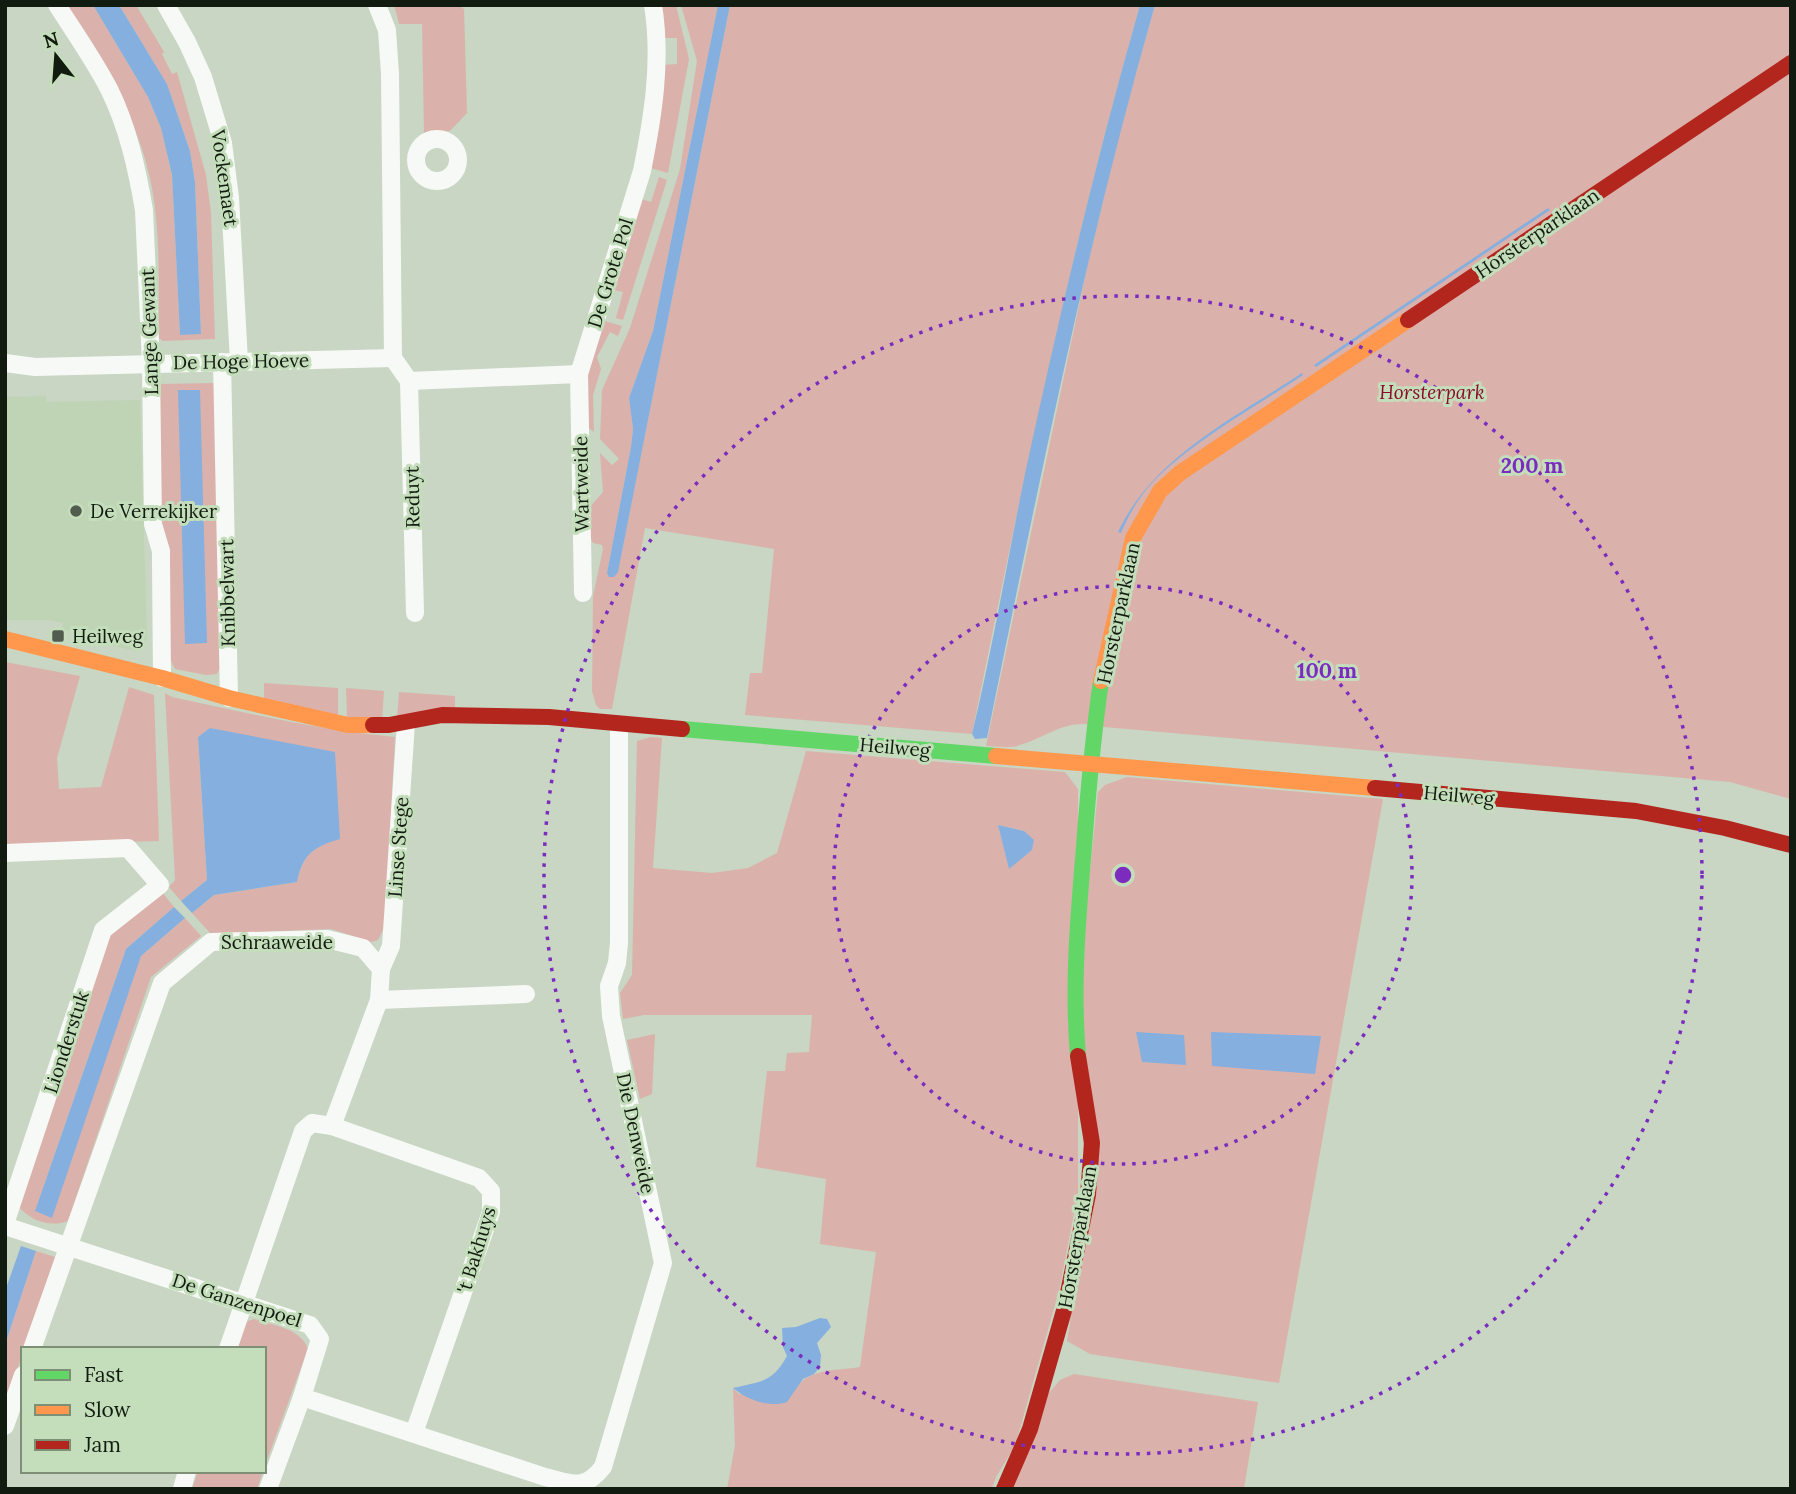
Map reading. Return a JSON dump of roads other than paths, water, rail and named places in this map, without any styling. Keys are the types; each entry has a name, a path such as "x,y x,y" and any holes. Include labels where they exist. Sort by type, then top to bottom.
{"street":[{"name":"Lange Gewant","path":"57,5 109,89 126,130 144,210 151,364 153,524 161,551 162,678"},
{"name":"Vockemaet","path":"166,5 197,61 221,134 230,198 231,362"},
{"path":"377,5 387,30 393,358 410,381 579,374"},
{"name":"De Grote Pol","path":"579,374 642,170 657,75 653,5"},
{"name":"Horsterparklaan","path":"1004,1489 1030,1429 1065,1307 1088,1195 1092,1143 1077,1058 1075,950 1091,762 1103,666 1133,538 1160,491 1180,472 1791,63"},
{"path":"391,163 416,161"},
{"name":"De Hoge Hoeve","path":"5,363 35,366 393,358"},
{"name":"Knibbelwart","path":"229,698 231,362"},
{"name":"Wartweide","path":"579,374 583,593"},
{"name":"Reduyt","path":"410,381 415,613"},
{"name":"Heilweg","path":"5,639 162,678 229,698 348,725 389,725 442,715 549,717 1091,762 1636,811 1725,828 1791,845"},
{"name":"Linse Stege","path":"381,969 391,946 406,723"},
{"name":"Die Denweide","path":"542,1483 579,1485 592,1480 603,1467 663,1263 611,1016 609,986 617,963 619,943 619,724"},
{"name":"Lionderstuk","path":"5,853 128,848 160,885 103,930 5,1225"},
{"name":"Schraaweide","path":"33,1347 162,983 211,942 327,939 363,948 381,969"},
{"path":"229,1347 303,1131 312,1123 332,1126 379,1000 381,969"},
{"path":"379,1000 526,994"},
{"name":"'t Bakhuys","path":"332,1126 479,1178 492,1191 491,1212 414,1433"},
{"name":"De Ganzenpoel","path":"5,1225 310,1325 320,1339 302,1397"},
{"path":"5,1426 21,1381"},
{"path":"268,1489 302,1397 414,1433 542,1483"}],"water":[{"path":"93,5 119,5 167,84 190,151 195,182 201,334 180,335 172,175 161,128 148,97"},
{"path":"718,5 730,5 618,572 614,577 609,577 607,573 631,447 633,429 629,398 653,331"},
{"path":"1140,5 1155,5 1085,278 987,738 975,739 972,734 1065,294"},
{"path":"1548,208 1550,210 1316,367 1314,365"},
{"path":"1302,373 1303,375 1205,439 1168,467 1143,494 1121,533 1118,532 1133,505 1152,482 1174,460 1224,423"},
{"path":"178,390 200,390 207,643 185,644"},
{"path":"210,728 335,752 340,839 323,845 306,858 297,882 214,895 192,913 181,901 207,880 198,737"},
{"path":"998,825 1024,831 1034,840 1032,850 1009,869"},
{"path":"174,907 185,918 141,956 52,1218 35,1211 126,949"},
{"path":"1136,1032 1184,1035 1186,1065 1142,1062"},
{"path":"1211,1032 1321,1036 1315,1074 1212,1066"},
{"path":"21,1246 36,1251 5,1345 5,1291"},
{"path":"820,1318 827,1319 831,1327 817,1343 821,1355 820,1367 814,1374 803,1379 787,1402 759,1402 733,1388 765,1380 782,1365 787,1356 783,1347 782,1328 796,1327"}],"place":[{"name":"De Verrekijker","path":"76,511"},
{"name":"Heilweg","path":"58,636"}],"park label":[{"name":"Horsterpark","path":"1432,392"}]}
